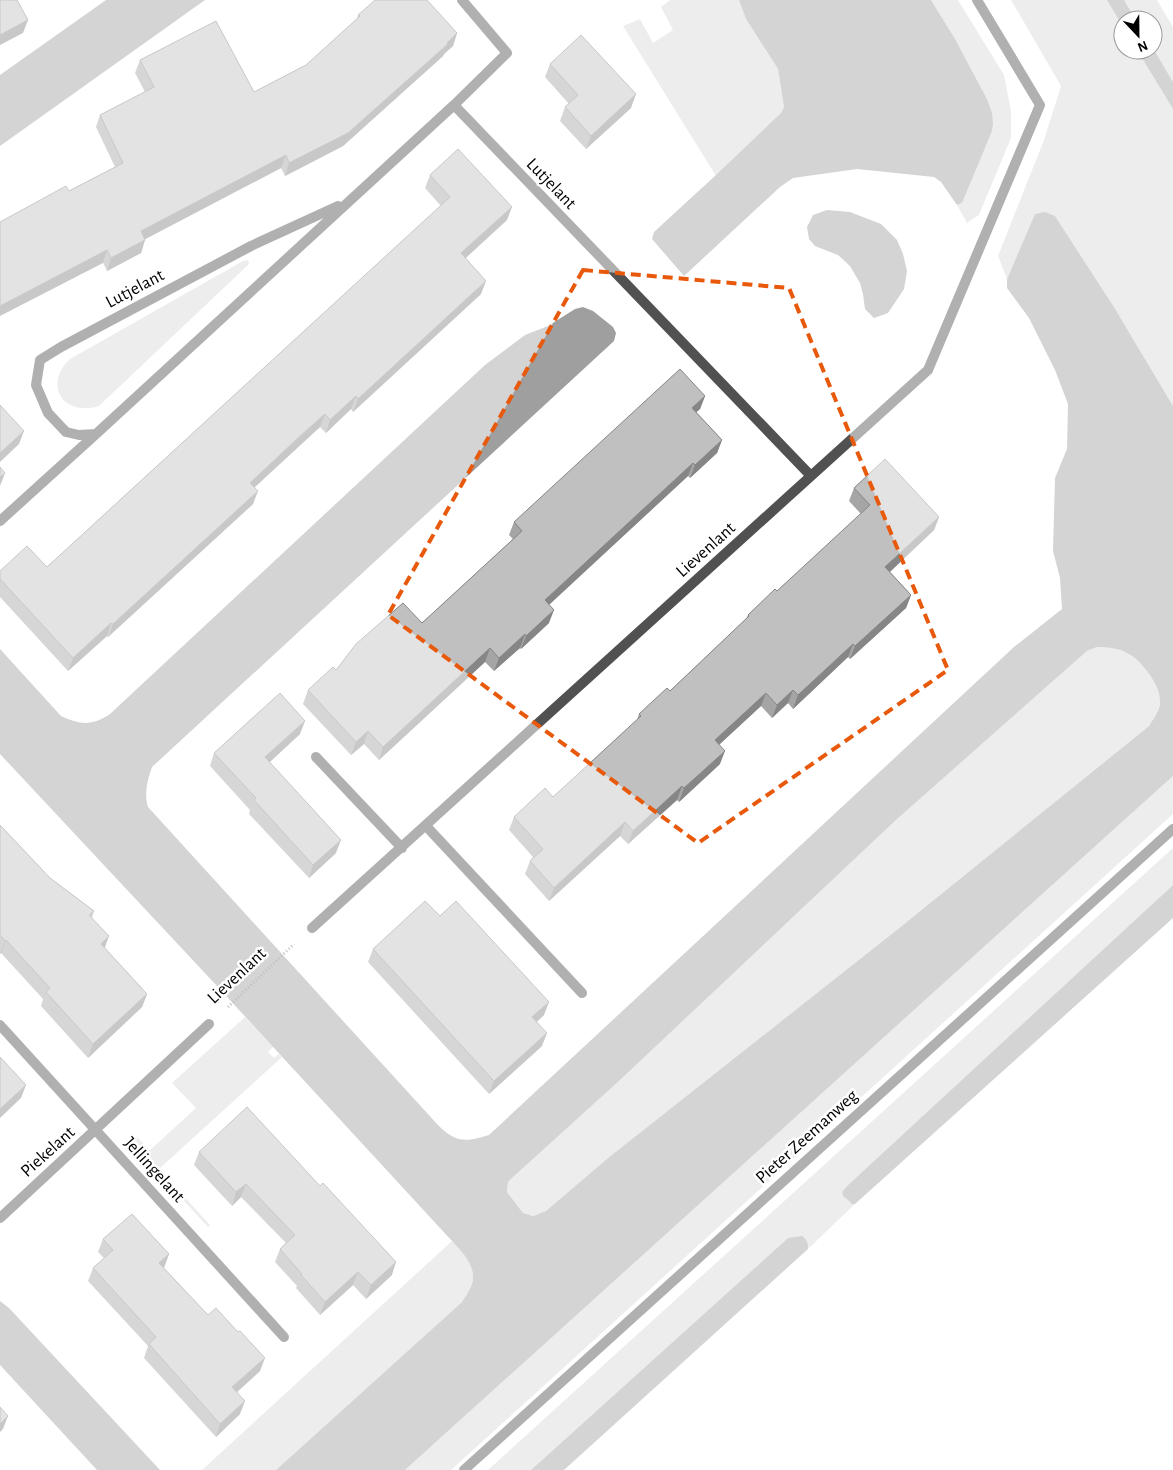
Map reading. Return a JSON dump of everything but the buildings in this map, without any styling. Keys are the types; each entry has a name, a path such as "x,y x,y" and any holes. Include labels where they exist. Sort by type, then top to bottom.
{"street":[{"name":"Lutjelant","path":"0,520 454,105 507,53 462,0"},
{"name":"Lievenlant","path":"312,928 928,370 1040,105 977,0"},
{"name":"Lutjelant","path":"454,105 811,476"},
{"name":"Lutjelant","path":"96,434 78,435 66,432 48,413 36,385 40,360 251,246 348,201"},
{"path":"316,757 402,848"},
{"path":"426,826 582,993"},
{"name":"Pieter Zeemanweg","path":"464,1470 1173,830"},
{"name":"Lievenlant","path":"96,1130 209,1024"},
{"name":"Jellingelant","path":"0,1025 284,1338"},
{"name":"Piekelant","path":"0,1218 96,1130"}],"path":[{"name":"Lievenlant","path":"209,1024 312,928"}],"highlighted area":[{"path":"583,270 789,288 948,670 698,843 388,615"}],"shaded area":[{"path":"106,0 205,0 0,146 0,75"},
{"path":"670,0 739,0 746,19 778,69 784,107 781,113 716,176 623,26 640,19 653,43 673,30 661,7"},
{"path":"739,0 931,0 955,39 987,99 992,113 992,131 962,203 957,205 941,182 934,177 857,169 793,178 780,187 684,276 652,239 654,232 781,113 784,107 778,69 746,19"},
{"path":"931,0 958,0 1004,75 1011,111 1011,138 979,215 967,223 957,205 962,203 993,123 992,116 981,88"},
{"path":"1011,0 1107,0 1113,10 1113,60 1143,60 1173,109 1173,406 1114,307 1055,216 1035,215 1007,279 998,256 1044,140 1061,86"},
{"path":"1107,0 1124,0 1130,10 1113,10"},
{"path":"1124,0 1157,0 1163,10 1130,10"},
{"path":"1163,10 1173,27 1173,82 1160,60 1163,60"},
{"path":"1143,60 1160,60 1173,82 1173,109"},
{"path":"827,210 850,212 881,224 897,240 907,271 904,289 888,313 874,318 865,309 860,283 850,266 838,255 815,246 809,239 807,227 813,215"},
{"path":"1045,212 1055,216 1114,307 1173,406 1173,776 405,1470 276,1470 462,1302 472,1284 473,1272 471,1266 452,1241 0,754 0,649 61,716 86,723 104,718 485,365 525,335 548,326 575,309 583,307 593,311 613,327 616,333 614,341 152,767 147,787 148,807 437,1124 455,1138 466,1140 489,1135 1014,647 1062,609 1060,578 1053,551 1055,478 1067,449 1068,404 1055,370 1029,318 1007,288 1007,279 1035,214","holes":["1097,647 1112,648 1127,653 1144,667 1154,681 1160,705 1149,726 898,929 608,1158 546,1211 533,1216 523,1213 507,1192 508,1182 512,1178 619,1081 896,820 1087,651"]},
{"path":"248,260 249,264 99,406 76,407 67,403 61,396 58,388 58,379 62,369 70,359 243,261"},
{"path":"1097,647 1110,647 1128,653 1152,674 1161,700 1157,713 1149,726 898,929 608,1158 546,1211 532,1216 523,1213 507,1192 508,1182 512,1178 619,1081 896,820 1087,651"},
{"path":"1173,776 1173,814 451,1470 405,1470"},
{"path":"1173,848 1173,885 847,1186 842,1192 849,1202 855,1204 808,1249 809,1247 788,1238 531,1470 488,1470"},
{"path":"1173,885 1173,918 855,1204 852,1204 843,1196 842,1192 847,1186"},
{"path":"245,1017 273,1047 268,1052 274,1058 279,1054 282,1057 159,1169 210,1225 208,1227 129,1141 136,1136 150,1150 196,1108 172,1083"},
{"path":"802,1236 807,1242 808,1249 564,1470 531,1470 788,1238"},
{"path":"452,1241 468,1261 473,1272 472,1284 462,1302 276,1470 202,1470"},
{"path":"0,1301 9,1308 160,1470 97,1470 0,1365"}]}
